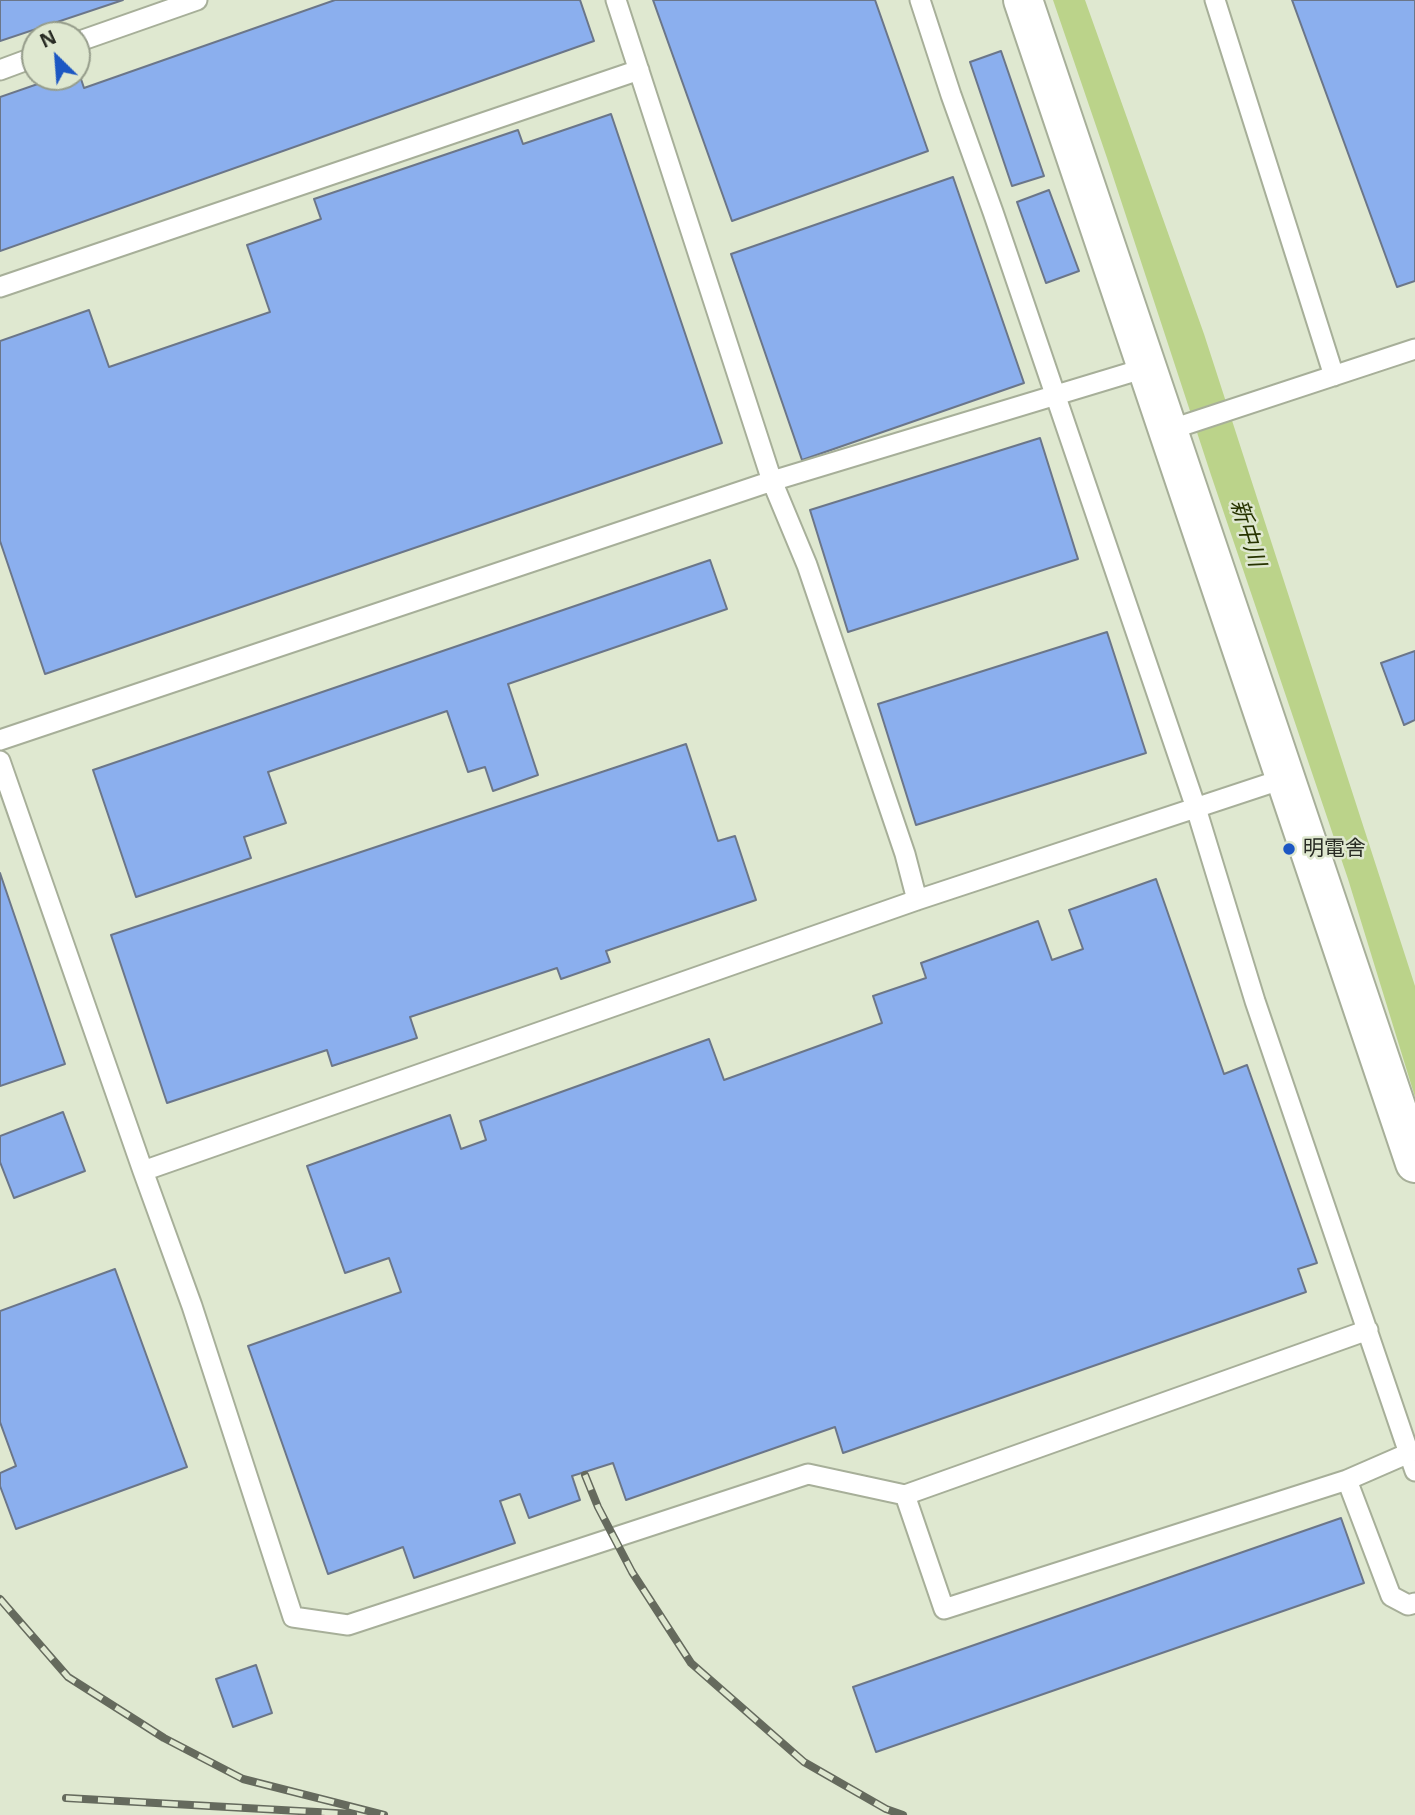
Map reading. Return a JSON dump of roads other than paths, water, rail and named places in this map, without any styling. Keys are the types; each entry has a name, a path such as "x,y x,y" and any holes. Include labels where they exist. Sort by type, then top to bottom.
{"street":[{"path":"1023,0 1415,1163"}],"lane":[{"path":"91,38 197,0"},
{"path":"616,0 772,481 807,565 905,854 917,900"},
{"path":"905,1495 944,1609 1347,1480 1412,1462 1255,1001 1196,808 920,0"},
{"path":"1215,0 1334,376"},
{"path":"0,70 21,62"},
{"path":"0,288 639,70"},
{"path":"1169,430 1415,349"},
{"path":"0,740 772,481 1129,373 1147,365"},
{"path":"0,761 192,1306 293,1617 348,1625 808,1475 905,1495 1368,1331"},
{"path":"143,1171 917,900 1286,778"},
{"path":"1347,1480 1391,1596 1408,1605 1415,1603"}],"water":[{"name":"新中川","path":"1053,0 1085,0 1204,334 1415,986 1415,1097 1348,879"}],"railway":[{"path":"585,1475 598,1507 632,1572 691,1663 804,1762 886,1809 903,1815"},
{"path":"0,1599 68,1677 164,1738 243,1779 384,1815"},
{"path":"66,1798 353,1814"}],"place":[{"name":"明電舎","path":"1289,849"}]}
